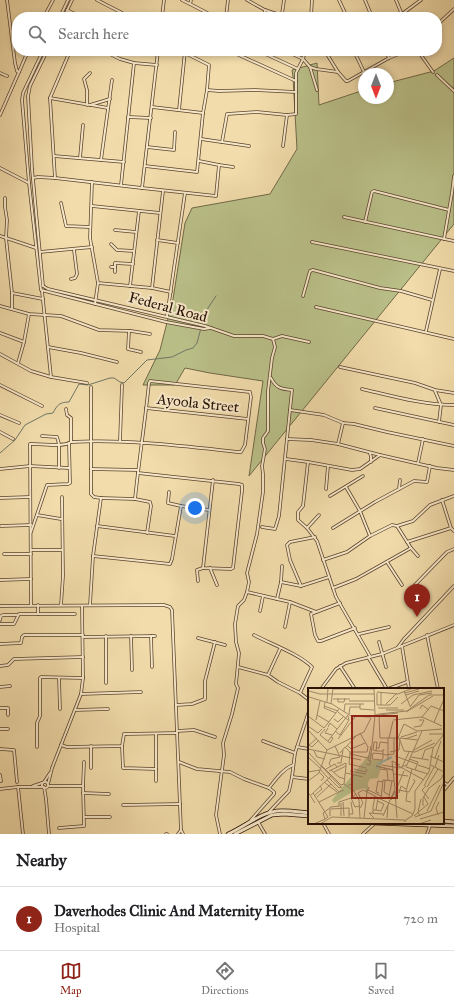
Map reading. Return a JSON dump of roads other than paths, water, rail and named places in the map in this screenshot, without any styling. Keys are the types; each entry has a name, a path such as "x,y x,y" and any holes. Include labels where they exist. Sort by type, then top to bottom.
{"main road":[{"path":"228,834 267,814 285,811 308,815"},
{"path":"235,834 277,814 308,815"},
{"path":"431,824 454,826"}],"street":[{"path":"7,0 12,39"},
{"path":"47,12 53,0"},
{"path":"62,12 68,0"},
{"path":"72,0 68,10 72,12"},
{"path":"97,0 120,12"},
{"path":"163,12 164,0"},
{"path":"182,0 205,12"},
{"path":"190,4 191,0"},
{"path":"227,12 228,0"},
{"path":"247,0 271,12"},
{"path":"282,12 284,0"},
{"path":"311,12 312,0"},
{"path":"339,0 345,12"},
{"path":"365,0 370,12"},
{"path":"396,0 400,12"},
{"path":"407,12 421,0"},
{"path":"442,20 454,9"},
{"path":"14,56 17,71 19,72"},
{"path":"0,115 26,56"},
{"path":"41,56 23,93 29,183 51,377"},
{"path":"42,291 43,286 28,109 29,91 45,56"},
{"path":"55,178 50,98 68,56"},
{"path":"114,56 134,63 157,65"},
{"path":"142,188 158,56"},
{"path":"179,110 185,56"},
{"path":"145,166 197,172 209,65 192,56"},
{"path":"241,56 296,81"},
{"path":"269,56 298,70"},
{"path":"297,56 303,59 310,67 317,90"},
{"path":"222,142 227,114 257,112 287,115 296,114 296,81 298,70 304,56"},
{"path":"328,56 338,72 346,81 358,75"},
{"path":"356,56 362,68"},
{"path":"371,68 394,56"},
{"path":"422,56 433,72"},
{"path":"121,186 134,63"},
{"path":"310,67 338,72"},
{"path":"0,73 7,76"},
{"path":"89,105 84,79 90,73"},
{"path":"437,75 454,91"},
{"path":"101,160 112,80"},
{"path":"207,90 296,92"},
{"path":"50,98 108,108"},
{"path":"89,105 110,99"},
{"path":"152,107 203,113"},
{"path":"283,146 287,115"},
{"path":"128,116 150,118"},
{"path":"80,158 83,125"},
{"path":"25,129 29,128"},
{"path":"147,147 174,150 175,132"},
{"path":"201,139 249,146"},
{"path":"54,156 124,162"},
{"path":"198,161 233,167"},
{"path":"33,178 55,178 216,196 219,165"},
{"path":"0,168 29,183"},
{"path":"444,239 454,176"},
{"path":"92,182 90,228 98,283 95,304"},
{"path":"152,288 163,191"},
{"path":"365,222 372,192 374,191 449,210"},
{"path":"167,316 185,193"},
{"path":"5,198 7,220 6,238 12,293 12,309"},
{"path":"62,203 66,226 90,228"},
{"path":"92,206 160,213"},
{"path":"130,286 139,211"},
{"path":"344,217 454,241"},
{"path":"115,230 136,232"},
{"path":"0,236 23,245 36,248"},
{"path":"157,240 178,243"},
{"path":"312,242 454,271"},
{"path":"111,244 117,250 134,252"},
{"path":"40,252 74,250 92,247"},
{"path":"71,279 77,274 74,250"},
{"path":"115,272 115,263 133,264"},
{"path":"426,331 440,269"},
{"path":"303,296 310,271 313,270 432,300"},
{"path":"98,283 152,288 171,292"},
{"name":"Federal Road","path":"43,286 48,289 167,316 211,328"},
{"name":"Federal Road","path":"42,291 166,322 204,329 211,328"},
{"path":"12,293 43,299"},
{"path":"0,306 29,314 61,316 99,330 129,330 150,334"},
{"path":"316,307 426,331 454,339"},
{"path":"18,363 24,342 29,314"},
{"path":"211,328 234,336 270,337 273,340 275,347 272,358 268,391 268,431 263,443 265,449 262,466 263,492 257,534 247,573 249,582 247,592 244,600 238,606 235,624 236,642 239,653 237,692 223,743 223,771 216,815 220,834"},
{"path":"129,330 128,349 141,352"},
{"path":"0,334 24,342"},
{"path":"273,340 282,336 309,342"},
{"path":"48,347 117,362"},
{"path":"0,354 31,370 51,377 87,383"},
{"path":"340,367 415,383 435,390 454,393"},
{"path":"262,527 275,529 279,516 292,390 277,387 270,378"},
{"path":"31,605 30,444 120,441 142,442 238,452 244,449 251,397 250,392 152,381 149,382 142,442 138,471 135,499"},
{"path":"0,385 42,406"},
{"path":"120,441 122,385"},
{"path":"91,387 91,494 94,497 101,498 149,501 151,503 147,533"},
{"path":"362,389 410,400 441,405 454,405"},
{"path":"435,390 441,405 439,422"},
{"name":"Ayoola Street","path":"146,408 248,419"},
{"path":"375,408 454,425"},
{"path":"31,532 46,485 69,484 71,418 67,415 66,409"},
{"path":"290,410 324,415 343,423 354,424 454,446"},
{"path":"0,415 19,423"},
{"path":"338,444 343,423"},
{"path":"0,432 13,439"},
{"path":"42,436 57,437 59,444 59,468"},
{"path":"287,439 311,440 338,444 370,453 454,470"},
{"path":"418,463 423,439"},
{"path":"370,453 371,462"},
{"path":"286,459 352,470 360,469 380,455"},
{"path":"308,462 304,506 298,512 298,520 315,537 319,544 329,578 340,603 387,688"},
{"path":"0,469 30,466 69,468"},
{"path":"326,489 328,466"},
{"path":"333,528 414,481 427,482 430,466"},
{"path":"91,468 138,471 212,480 239,484 243,488 233,568 203,568 197,570 198,581"},
{"path":"330,496 363,476"},
{"path":"203,568 212,480"},
{"path":"399,489 400,480"},
{"path":"346,487 360,511 370,536"},
{"path":"169,492 168,503 209,510"},
{"path":"323,560 347,552 370,536 392,525 397,526 413,521 430,505 454,496"},
{"path":"0,498 30,497"},
{"path":"61,605 63,576 61,519 62,497"},
{"path":"90,605 101,498"},
{"path":"442,500 454,531"},
{"path":"94,556 170,564 181,506"},
{"path":"37,515 61,519"},
{"path":"307,528 318,515"},
{"path":"1,526 31,524"},
{"path":"97,526 175,536"},
{"path":"397,526 418,556"},
{"path":"407,542 452,528"},
{"path":"301,586 290,560 287,545 290,542 315,537"},
{"path":"333,588 356,579 411,548"},
{"path":"406,593 447,552 454,549"},
{"path":"31,550 62,550"},
{"path":"4,554 31,554"},
{"path":"387,562 402,585"},
{"path":"277,599 282,582 282,566"},
{"path":"210,568 217,585"},
{"path":"282,582 301,586 329,578"},
{"path":"0,580 31,579"},
{"path":"398,648 404,639 454,586"},
{"path":"247,592 290,602 316,612"},
{"path":"260,611 263,596"},
{"path":"285,627 290,602"},
{"path":"340,603 312,614 311,616 315,635 318,641 322,641 355,628"},
{"path":"38,604 38,614"},
{"path":"0,606 38,604 82,606 164,604 170,607 172,610 181,830 183,834"},
{"path":"49,834 44,782 50,772 81,694 83,678 82,606"},
{"path":"0,620 1,616 3,615 76,614"},
{"path":"0,624 16,623 17,615"},
{"path":"323,688 330,675 340,666 355,660 382,654 454,625"},
{"path":"358,634 389,627"},
{"path":"0,644 21,643 24,635 155,636"},
{"path":"254,635 296,655 312,667 300,693"},
{"path":"427,635 438,688"},
{"path":"106,636 106,683"},
{"path":"131,636 132,670"},
{"path":"151,636 152,667"},
{"path":"198,638 225,645"},
{"path":"176,705 192,704 204,699 205,681 215,642"},
{"path":"379,642 386,668"},
{"path":"402,646 409,688"},
{"path":"268,675 280,648"},
{"path":"0,666 8,665 14,659 83,657"},
{"path":"340,666 354,688"},
{"path":"238,667 268,675 308,699"},
{"path":"37,747 37,723 40,716 39,680 41,677 83,678"},
{"path":"60,678 60,710"},
{"path":"391,688 407,682"},
{"path":"0,686 10,686"},
{"path":"81,694 141,692"},
{"path":"0,708 8,708 8,715"},
{"path":"75,710 108,709"},
{"path":"267,814 289,790 295,753 308,714"},
{"path":"0,729 8,729"},
{"path":"156,769 123,768 122,746 124,734 156,734 194,730 215,737"},
{"path":"156,734 156,781"},
{"path":"264,741 295,753"},
{"path":"61,745 67,747 122,746"},
{"path":"91,746 91,768"},
{"path":"297,747 308,749"},
{"path":"0,749 14,750 17,782"},
{"path":"179,761 197,769 230,772 269,788 274,792 274,794 248,823"},
{"path":"59,828 83,826 84,824 84,762"},
{"path":"269,788 288,767 293,765"},
{"path":"46,799 50,772"},
{"path":"0,775 1,781"},
{"path":"292,777 308,779"},
{"path":"444,790 454,778"},
{"path":"44,782 48,786"},
{"path":"32,786 44,782"},
{"path":"444,783 448,786"},
{"path":"0,789 32,786 83,786"},
{"path":"18,787 23,834"},
{"path":"83,793 109,794"},
{"path":"123,805 180,804"},
{"path":"84,817 110,817"},
{"path":"258,822 265,834"},
{"path":"324,824 328,833 325,834"},
{"path":"363,834 374,824"},
{"path":"427,834 431,824"},
{"path":"178,834 181,830"}],"waterway":[{"path":"202,325 208,308 216,296"},
{"path":"0,453 15,440 25,425 46,414 53,413 57,406 61,403 69,402 79,384 88,385 110,378 114,378 124,383 147,360 172,357 193,348 197,343 201,328"}],"place":[{"name":"Daverhodes Clinic And Maternity Home","path":"417,617"}]}
